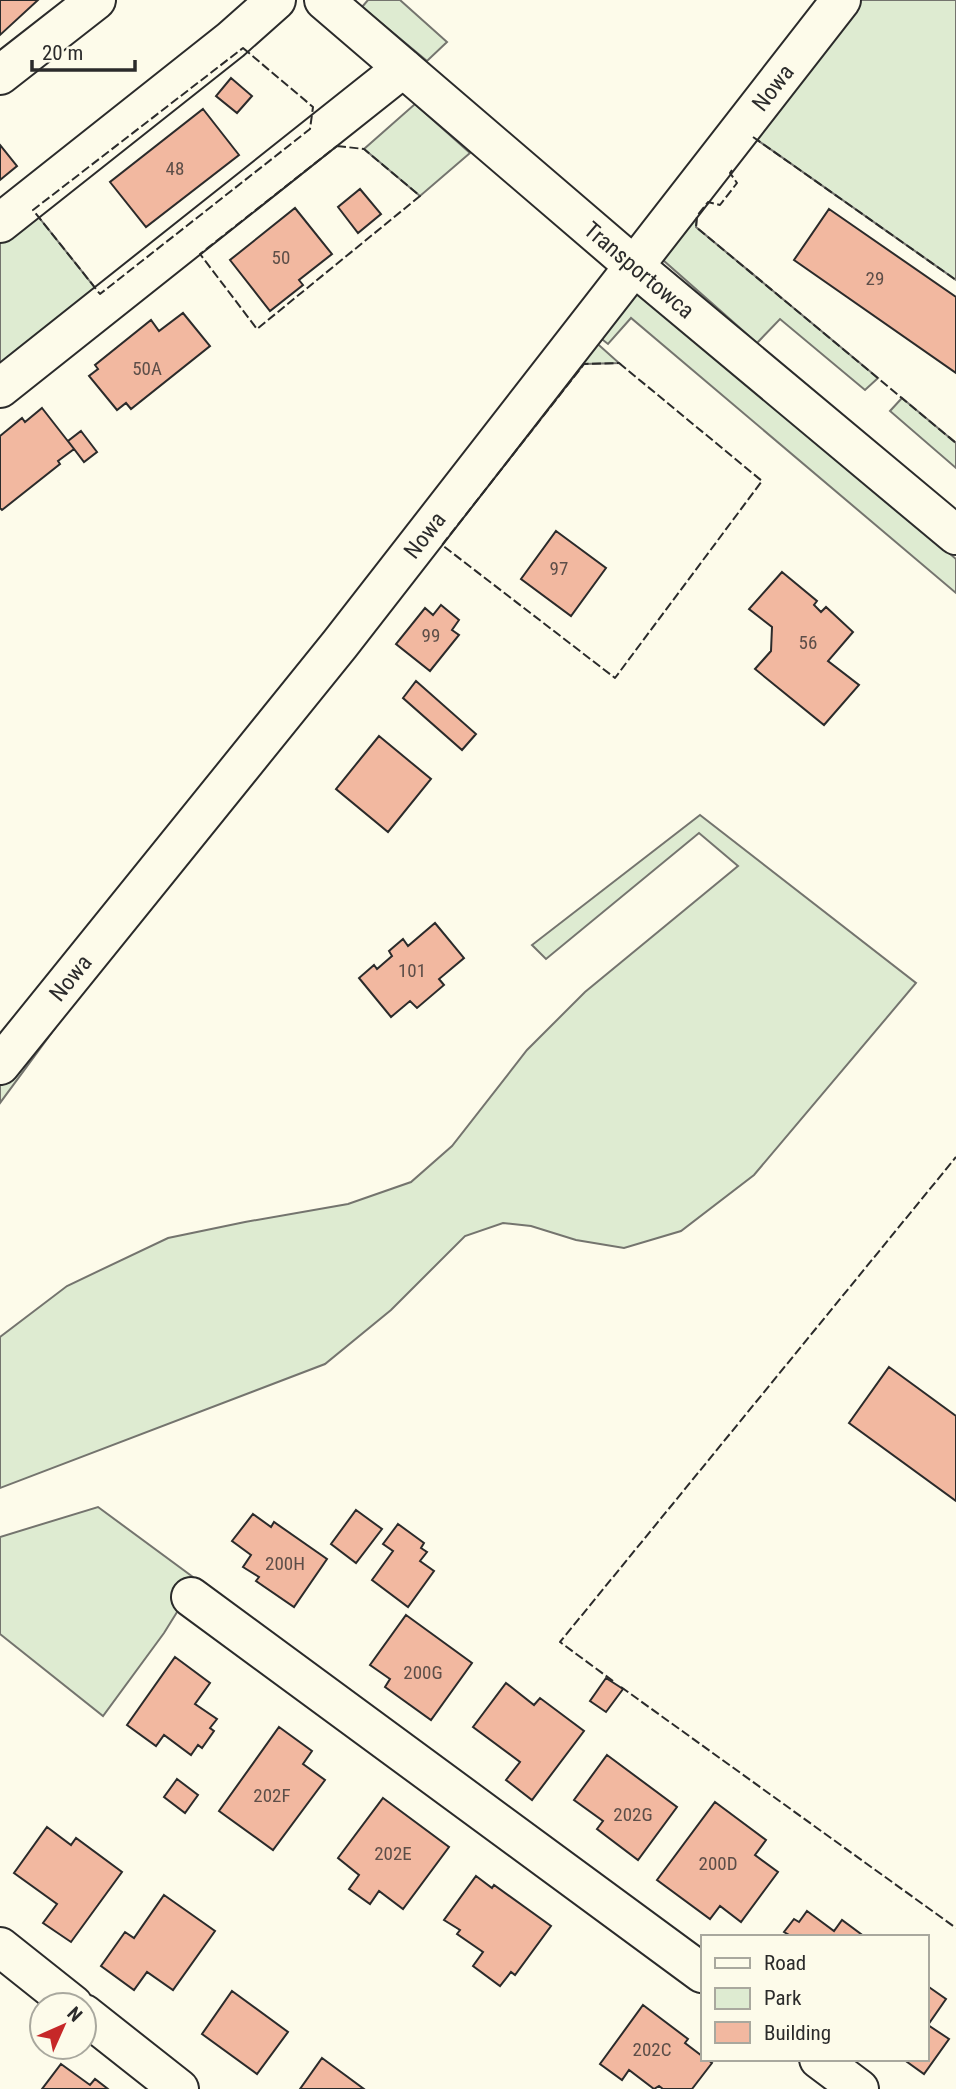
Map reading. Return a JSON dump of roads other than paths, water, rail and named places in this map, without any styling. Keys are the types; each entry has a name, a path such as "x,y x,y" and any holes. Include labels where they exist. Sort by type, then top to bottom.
{"street":[{"path":"0,75 96,0"},
{"path":"0,223 231,40 276,0"},
{"name":"Transportowca","path":"324,0 634,266 956,535"},
{"name":"Nowa","path":"0,1065 340,644 841,0"},
{"path":"0,388 403,68"},
{"path":"191,1597 701,1972"},
{"path":"0,1947 55,1991"},
{"path":"98,2025 179,2089"},
{"path":"822,2061 859,2089"}]}
